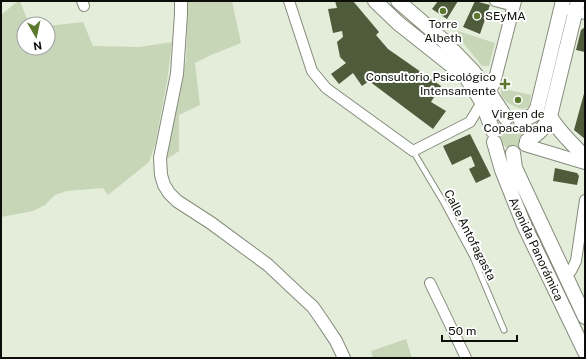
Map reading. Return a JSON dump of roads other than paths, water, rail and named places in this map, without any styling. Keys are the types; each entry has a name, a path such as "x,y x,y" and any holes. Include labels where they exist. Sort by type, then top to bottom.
{"main road":[{"name":"Avenida Panorámica","path":"376,1 398,23 466,77 479,95 485,97 506,118"},
{"name":"Avenida Panorámica","path":"398,1 443,40 472,70 485,97 493,137 502,170 524,225 585,352"},
{"path":"521,121 533,115 537,109 562,5"},
{"path":"526,143 528,130 521,121 514,118 506,118 500,121 493,137 501,151 513,153 522,149 526,143 539,133 546,124 550,116 580,9"},
{"path":"550,116 556,128 585,158"},
{"name":"Avenida Panorámica","path":"513,153 516,171 585,316"},
{"path":"570,322 585,316"}],"street":[{"path":"181,1 177,74 160,158 161,175 164,185 169,193 177,200 268,265 307,302 336,341 344,358"},
{"path":"289,1 312,71 326,88 413,151 470,122 485,97 496,75 514,3 495,1"},
{"path":"562,5 580,9"},
{"path":"526,143 585,163"},
{"path":"565,275 572,271 576,262 585,200"},
{"path":"430,283 466,358"}],"lane":[{"name":"Calle Antofagasta","path":"413,151 444,203 473,257 504,330"}],"place":[{"name":"Torre Albeth","path":"443,11"},
{"name":"SEyMA","path":"477,16"},
{"name":"Consultorio Psicológico Intensamente","path":"505,84"},
{"name":"Virgen de Copacabana","path":"518,100"}]}
